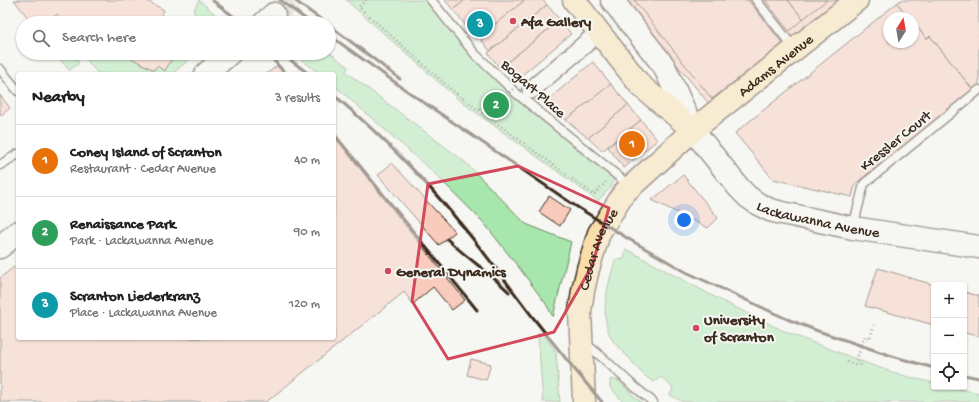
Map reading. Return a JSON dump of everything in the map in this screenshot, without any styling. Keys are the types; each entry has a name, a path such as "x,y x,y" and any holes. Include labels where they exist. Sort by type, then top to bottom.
{"main road":[{"name":"Lackawanna Avenue","path":"574,0 641,86 693,130 739,188 758,204 770,210 853,228 979,247"},
{"name":"Lackawanna Avenue","path":"612,0 664,66 693,130"},
{"name":"Adams Avenue","path":"693,130 857,0"},
{"path":"208,72 222,60"},
{"name":"Cedar Avenue","path":"584,402 580,311 588,269 596,241 624,193 630,186 693,130"},
{"path":"0,247 16,234"}],"street":[{"path":"524,88 597,34"}],"lane":[{"name":"Bogart Place","path":"431,0 475,54 516,93 630,186"},
{"path":"756,0 795,49"},
{"path":"0,68 16,88"},
{"name":"Kressler Court","path":"853,228 864,184 979,90"},
{"path":"0,166 16,155"},
{"path":"581,340 604,359 630,384 653,402"}],"path":[{"path":"366,0 358,7 453,92 594,195 607,181"},
{"path":"486,115 504,96 524,88"},
{"path":"504,96 510,102"},
{"path":"847,362 860,367 861,364 856,361 865,336 870,338 875,322"}],"highlighted area":[{"path":"518,166 609,208 592,266 554,332 448,359 412,301 428,184"}],"green space":[{"path":"199,0 217,16 197,16 193,12"},
{"path":"346,0 426,0 508,91 615,179 611,185 612,186 598,201 459,100"},
{"path":"336,58 348,67 346,72 465,162 526,224 571,242 553,317 546,304 484,223 432,171 336,87 336,72 317,72 302,60 336,60"},
{"path":"61,60 77,60 79,63 70,70"},
{"path":"87,60 135,60 154,70 157,66 165,70 171,60 189,60 174,72 96,72"},
{"name":"University of Scranton","path":"626,249 722,301 788,333 874,366 931,382 931,390 964,390 979,393 979,402 683,402 670,395 673,388 661,377 654,382 644,375 613,341 608,331 605,311 607,290 615,260 624,259"},
{"path":"538,334 544,334 556,352 560,402 543,402"},
{"path":"611,379 620,381 630,393 641,402 623,402 610,387"}],"building":[{"path":"14,0 145,0 164,10 161,16 59,16 57,14 55,16 27,16"},
{"path":"445,0 465,0 453,10"},
{"path":"465,0 525,0 477,39 453,10"},
{"name":"Afa Gallery","path":"525,0 543,0 547,5 490,51 479,37"},
{"path":"623,0 841,0 711,106"},
{"path":"634,0 748,0 783,44 712,99"},
{"path":"765,0 788,0 803,19 789,31"},
{"path":"788,0 827,0 803,19"},
{"path":"901,0 979,0 979,85 973,90 930,36 927,39 919,29 919,12 904,12 897,3"},
{"path":"897,3 904,12 886,12"},
{"path":"547,5 560,20 500,68 488,53"},
{"path":"883,14 883,48 919,48 919,29 927,39 930,36 973,90 855,184 852,197 773,179 735,133"},
{"path":"560,20 571,34 516,80 504,65"},
{"path":"135,60 171,60 165,71 157,66 154,70"},
{"path":"593,62 611,84 566,120 544,103"},
{"path":"277,66 282,72 269,72"},
{"path":"611,84 628,105 588,138 566,120"},
{"path":"0,95 10,108 0,116"},
{"path":"628,105 641,120 602,151 588,138"},
{"path":"641,120 657,140 624,168 608,147"},
{"name":"General Dynamics","path":"336,139 465,300 452,310 433,287 413,304 404,292 266,402 0,402 0,278 16,266 16,340 336,340"},
{"path":"392,163 455,232 439,245 378,175"},
{"path":"683,175 718,218 708,228 652,200"},
{"path":"549,196 570,210 560,226 539,212"},
{"path":"878,268 931,284 931,324 865,306"},
{"path":"967,293 979,296 979,336 967,334"},
{"path":"471,359 491,364 486,380 467,375"}],"tunnel":[{"path":"274,14 293,0"}],"railway":[{"path":"212,0 233,16"},
{"path":"280,0 302,16"},
{"path":"294,0 316,16"},
{"path":"336,30 400,79"},
{"path":"336,40 410,93 574,205 686,272 787,319 895,357 931,367"},
{"path":"273,60 284,72"},
{"path":"290,60 306,72"},
{"path":"336,97 397,153 441,201 476,242 535,320 602,402"},
{"path":"336,136 477,310"},
{"path":"447,239 509,292"},
{"path":"967,376 979,378"}],"place":[{"name":"Afa Gallery","path":"513,21"},
{"name":"Scranton Liederkranz","path":"480,24"},
{"name":"Renaissance Park","path":"496,105"},
{"name":"Coney Island of Scranton","path":"632,144"},
{"name":"General Dynamics","path":"388,271"},
{"name":"University of Scranton","path":"696,328"}]}
